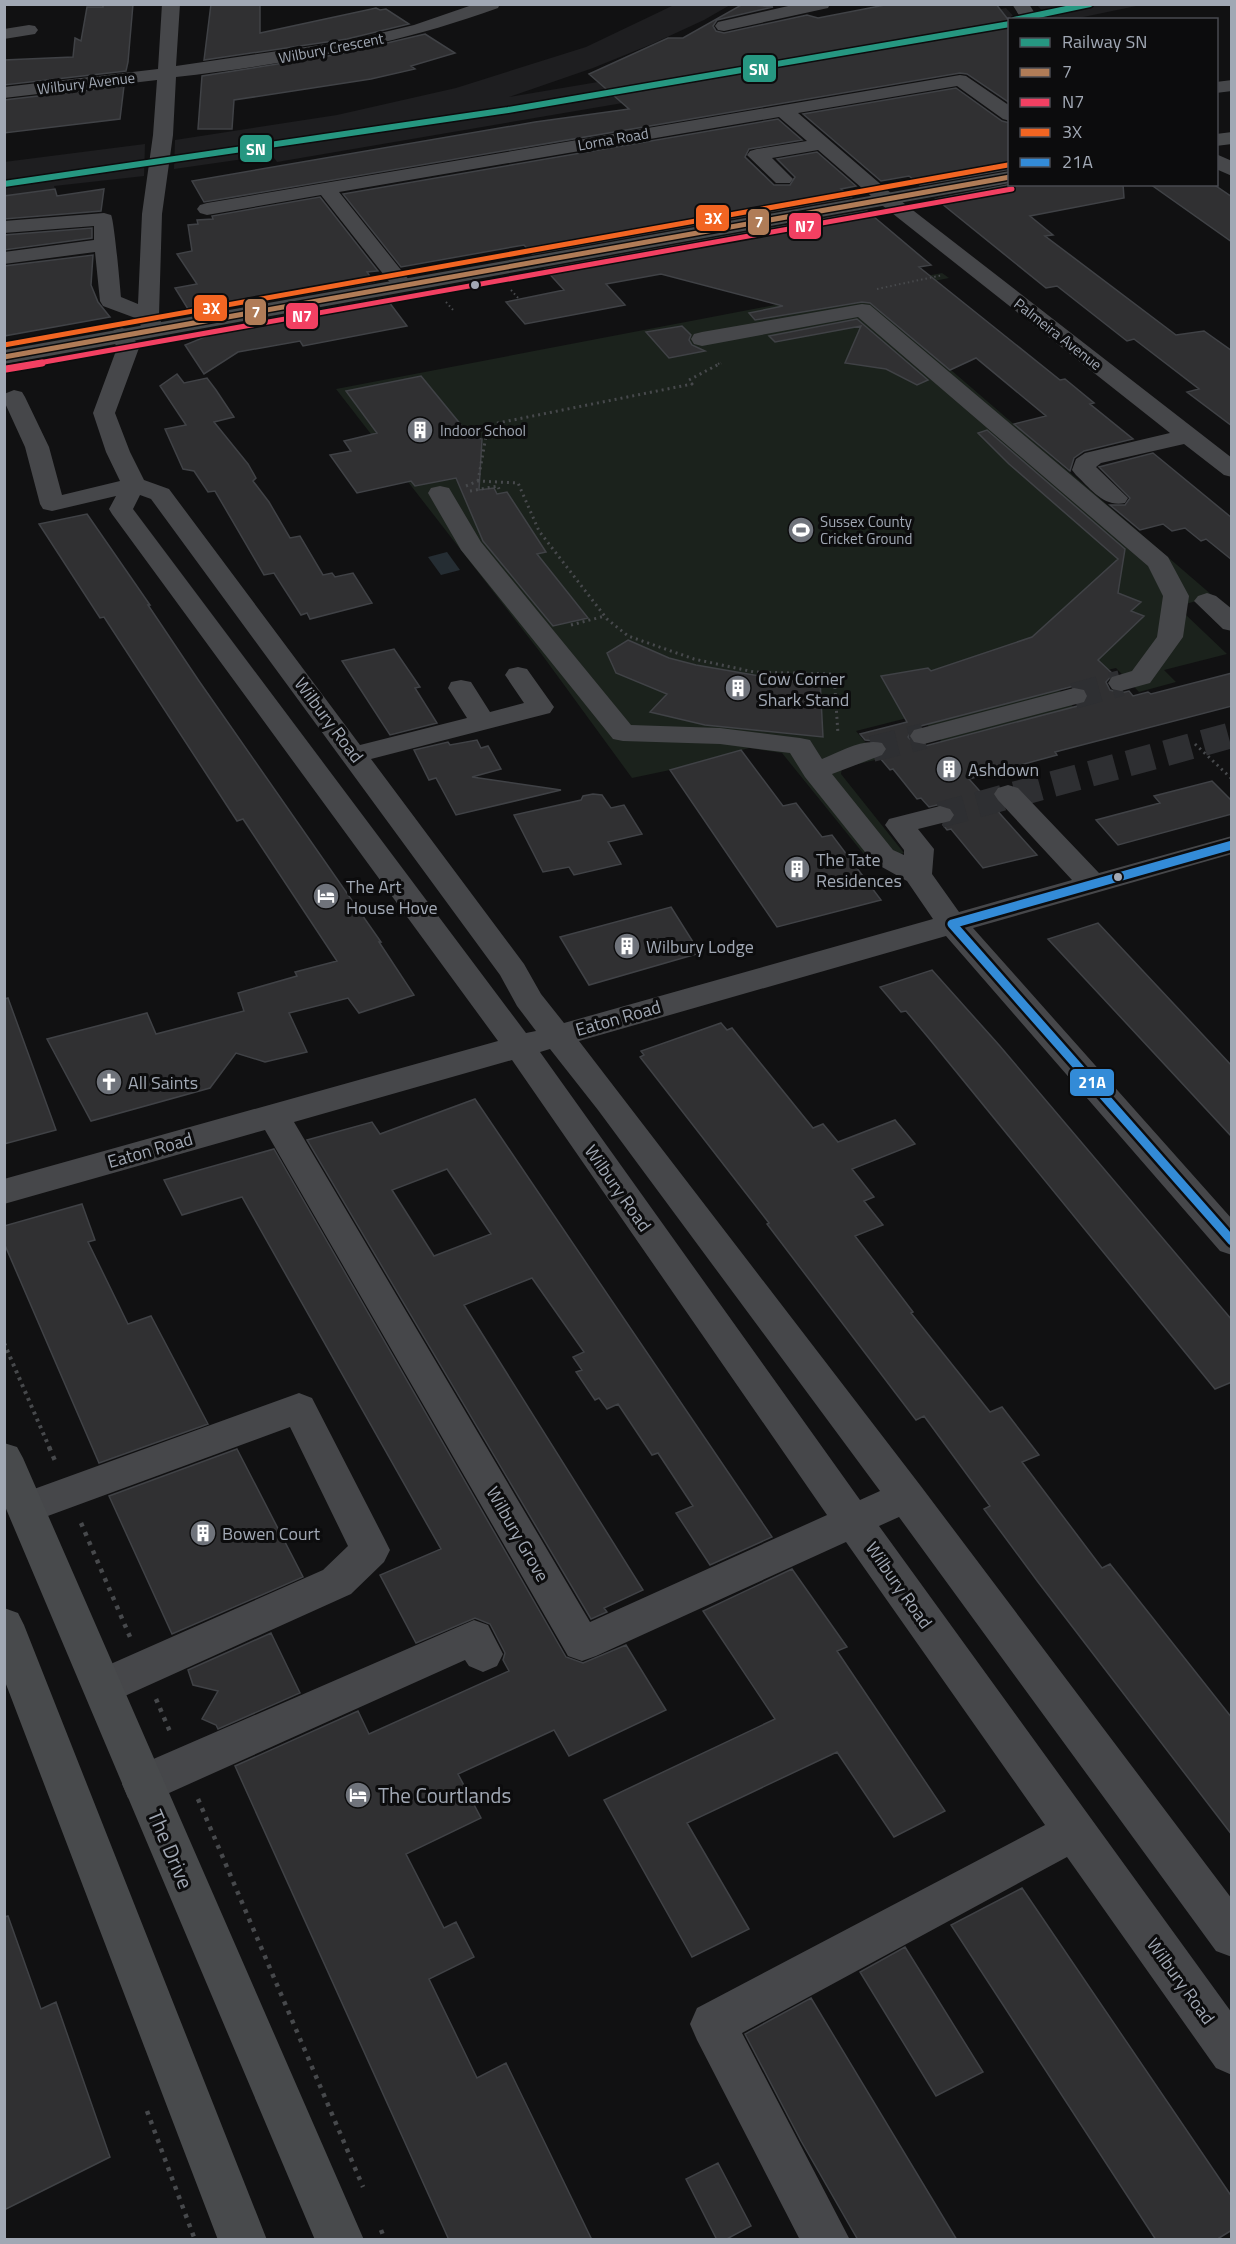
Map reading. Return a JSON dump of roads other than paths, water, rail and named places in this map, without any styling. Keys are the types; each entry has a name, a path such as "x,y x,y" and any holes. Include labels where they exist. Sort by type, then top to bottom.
{"main road":[{"path":"4,357 122,335 150,322 402,285 1008,177"},
{"name":"The Drive","path":"4,1458 340,2240"},
{"path":"4,1625 243,2240"}],"street":[{"path":"4,227 104,219 104,245 111,301 150,322 152,214 163,135 171,4"},
{"name":"Wilbury Crescent","path":"167,73 359,44 444,22 492,4"},
{"path":"724,26 794,7 822,4"},
{"path":"426,10 444,22"},
{"path":"4,34 29,30"},
{"name":"Wilbury Avenue","path":"4,93 167,73"},
{"name":"Lorna Road","path":"207,209 960,80 1008,114"},
{"name":"Palmeira Avenue","path":"783,110 885,198 1232,470"},
{"path":"783,179 757,156 822,144"},
{"path":"1218,161 1232,170"},
{"path":"326,189 402,285"},
{"path":"4,258 104,245"},
{"path":"702,339 862,310 1159,562 1176,596 1170,637 1141,677 1121,683"},
{"path":"14,397 37,447 52,504 134,485 118,452 104,414 128,348 122,335"},
{"path":"1124,505 1084,470 1084,464 1093,458 1188,436"},
{"name":"Wilbury Road","path":"1232,1936 610,1102 528,999 513,971 160,494 134,485 121,509 473,982 1073,1832 1232,2052"},
{"path":"440,493 470,545 622,733 720,736 800,746 827,766 883,856 917,874 952,924 1232,1242"},
{"path":"1207,601 1232,623"},
{"path":"355,755 540,707 518,675"},
{"path":"461,688 483,722"},
{"path":"924,736 1074,696"},
{"path":"827,766 872,749"},
{"path":"1008,794 1093,885"},
{"path":"917,874 919,849 899,825 939,815"},
{"name":"Eaton Road","path":"4,1192 1232,845"},
{"path":"473,982 513,971"},
{"path":"568,1117 610,1102"},
{"name":"Wilbury Grove","path":"273,1115 582,1644 720,1583 906,1496"},
{"path":"26,1508 299,1408 370,1550 337,1582 102,1687"},
{"path":"143,1784 474,1637 483,1654"},
{"path":"826,2240 713,2024 1073,1832"}],"tunnel":[{"path":"1074,696 1121,683"},
{"path":"940,815 1232,735"},
{"path":"872,749 924,736"}],"rail line":[{"name":"SN","path":"1024,18 1090,4"},
{"name":"SN","path":"4,184 256,149 508,110 759,69 1008,24"}],"place":[{"name":"Indoor School","path":"420,430"},
{"name":"Sussex County Cricket Ground","path":"801,530"},
{"name":"Cow Corner Shark Stand","path":"738,688"},
{"name":"Ashdown","path":"949,769"},
{"name":"The Tate Residences","path":"797,869"},
{"name":"The Art House Hove","path":"326,896"},
{"name":"Wilbury Lodge","path":"627,946"},
{"name":"All Saints","path":"109,1082"},
{"name":"Bowen Court","path":"203,1533"},
{"name":"The Courtlands","path":"358,1795"}]}
